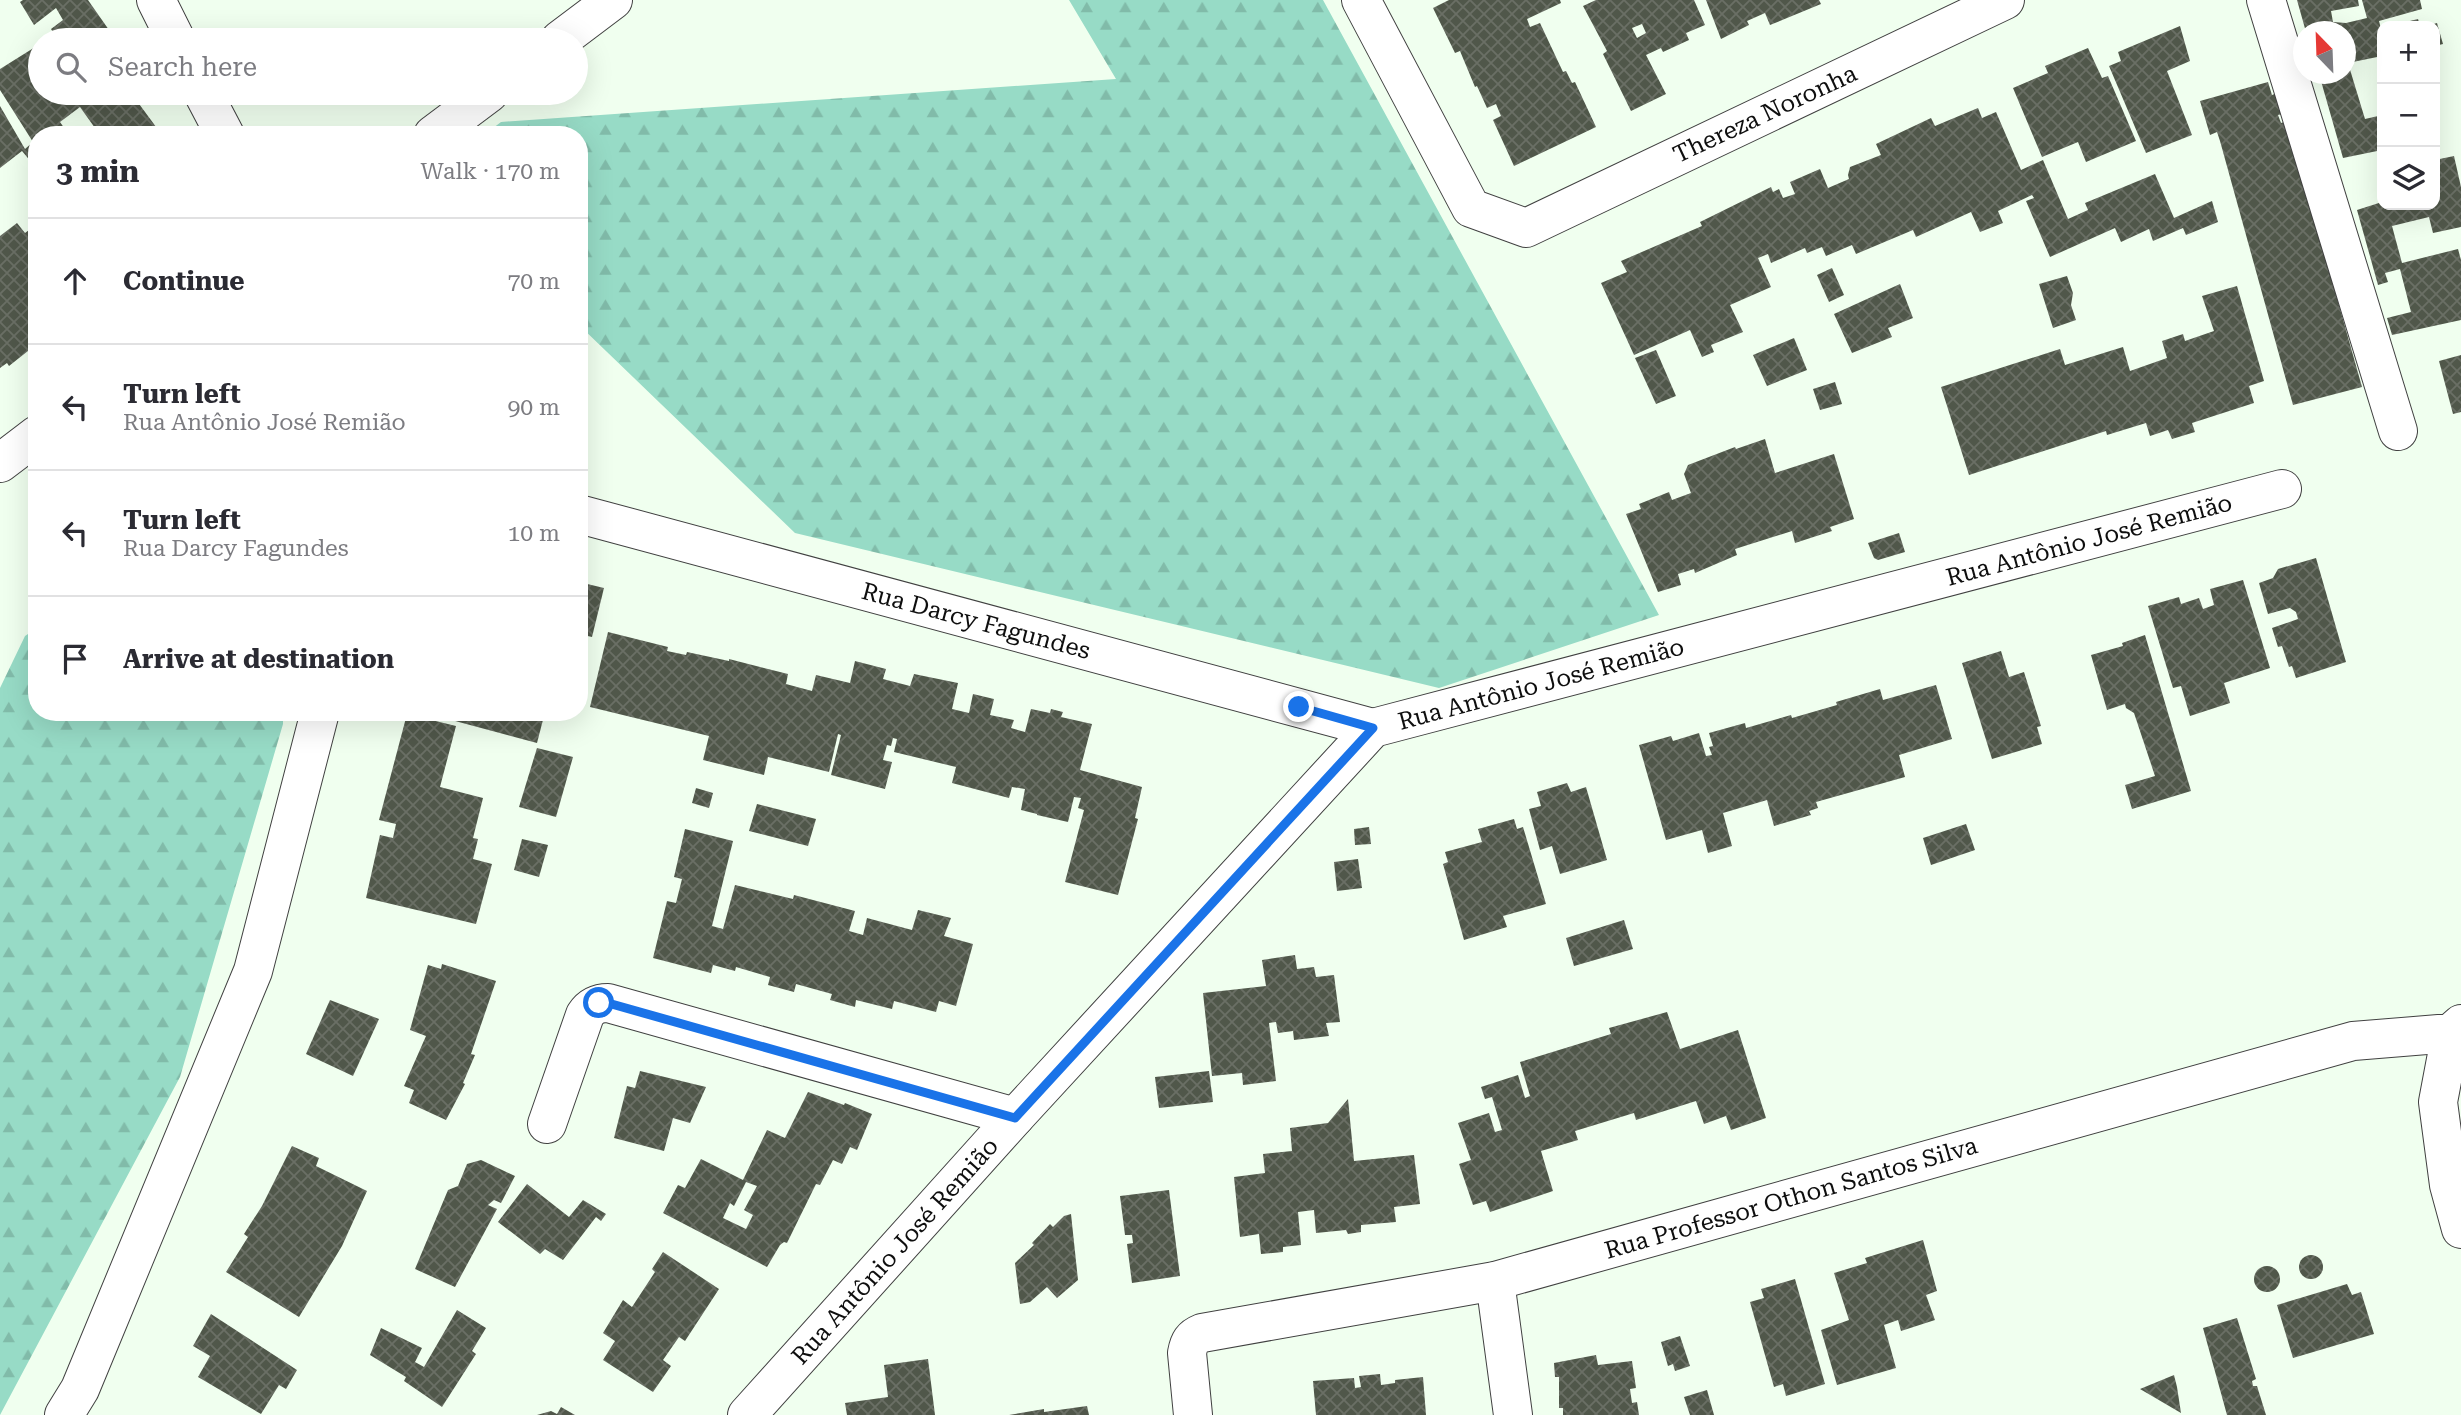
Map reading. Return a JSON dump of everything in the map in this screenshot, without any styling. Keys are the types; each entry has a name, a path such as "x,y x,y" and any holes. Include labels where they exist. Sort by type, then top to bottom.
{"street":[{"path":"156,0 170,28"},
{"path":"575,28 613,0"},
{"name":"Thereza Noronha","path":"1361,0 1471,208 1526,228 2005,0"},
{"path":"2266,0 2398,431"},
{"path":"210,105 220,126"},
{"path":"445,126 473,105"},
{"path":"0,463 28,442"},
{"name":"Rua Antônio José Remião","path":"747,1415 1373,728 2282,489"},
{"name":"Rua Darcy Fagundes","path":"588,516 1373,728"},
{"path":"64,1415 80,1389 253,971 318,721"},
{"path":"547,1124 585,1015 590,1007 599,1003 608,1003 1015,1118"},
{"path":"2456,1029 2438,1102 2449,1185 2461,1229"},
{"name":"Rua Professor Othon Santos Silva","path":"1193,1415 1187,1353 1194,1336 1495,1281 2353,1041 2456,1029"},
{"path":"1495,1281 1513,1415"}],"green space":[{"path":"1069,0 1323,0 1659,615 1439,688 795,533 588,334 588,126 496,126 501,122 1116,79"},
{"path":"28,634 28,721 283,721 283,724 180,1077 0,1415 0,688"}],"building":[{"path":"88,0 108,28 52,28 63,20 56,8 34,25 20,2"},
{"path":"1449,0 1560,0 1561,3 1527,19 1530,27 1540,23 1563,72 1566,71 1572,83 1575,82 1596,127 1514,166 1493,120 1501,116 1496,104 1487,108 1460,51 1455,53 1433,8"},
{"path":"1596,0 1694,0 1705,25 1686,33 1689,40 1663,52 1661,48 1646,55 1666,94 1631,111 1603,54 1607,51 1583,6","holes":["1642,24 1646,33 1637,38 1632,28"]},
{"path":"1706,0 1819,0 1821,4 1770,25 1765,13 1747,21 1749,25 1721,39"},
{"path":"2297,0 2358,0 2359,6 2331,11 2333,21 2303,21"},
{"path":"2362,0 2420,0 2422,9 2377,21 2377,57 2356,61 2354,21 2367,18"},
{"path":"2180,26 2190,61 2167,71 2192,135 2146,153 2109,66 2121,61 2118,52"},
{"path":"2088,48 2102,78 2108,76 2136,141 2086,162 2078,142 2042,157 2013,88 2048,73 2045,66"},
{"path":"28,52 28,105 140,105 155,126 94,126 80,107 60,122 63,126 28,126 28,134 0,90 0,69"},
{"path":"2268,82 2272,95 2282,91 2288,113 2278,115 2281,123 2287,121 2362,387 2293,405 2220,141 2217,132 2210,135 2200,101"},
{"path":"2322,84 2354,84 2365,119 2377,116 2377,151 2343,158"},
{"path":"0,106 25,149 28,146 28,158 22,151 0,168"},
{"path":"1978,108 1982,118 1996,112 2021,170 2043,160 2068,219 2088,210 2085,203 2155,174 2174,218 2212,201 2218,222 2186,235 2183,228 2153,241 2149,229 2121,242 2115,228 2050,257 2026,201 2034,198 2032,195 1998,211 2003,223 1980,232 1971,212 1916,237 1913,230 1856,254 1852,245 1826,256 1822,247 1807,253 1805,248 1771,263 1768,254 1758,258 1771,287 1730,305 1743,332 1711,345 1714,352 1702,357 1690,330 1634,355 1601,283 1627,272 1621,261 1702,226 1700,222 1771,187 1773,192 1779,189 1783,198 1795,194 1790,182 1820,169 1828,188 1849,179 1850,167 1881,155 1876,144 1931,118 1935,126"},
{"path":"2454,156 2461,187 2461,227 2433,233 2429,217 2392,226 2402,263 2458,249 2461,260 2461,320 2392,335 2387,318 2411,312 2400,269 2385,273 2388,282 2378,285 2357,210 2377,204 2377,210 2440,210 2440,159"},
{"path":"17,223 25,233 28,231 28,351 9,366 7,363 0,368 0,236"},
{"path":"1832,268 1844,295 1829,302 1817,275"},
{"path":"2067,276 2073,293 2071,305 2076,320 2053,328 2039,284"},
{"path":"1900,284 1913,318 1888,328 1892,337 1852,353 1834,314"},
{"path":"2237,286 2264,381 2249,386 2254,403 2192,423 2195,432 2172,439 2168,430 2150,436 2146,423 2107,435 2106,431 1969,475 1941,387 2060,349 2065,365 2123,347 2130,371 2167,358 2162,341 2183,334 2185,341 2214,331 2202,296"},
{"path":"1794,338 1807,370 1767,386 1753,355"},
{"path":"1656,350 1676,396 1656,404 1635,358"},
{"path":"2461,355 2461,412 2453,414 2439,361"},
{"path":"1835,382 1842,404 1820,410 1813,389"},
{"path":"1765,439 1775,473 1834,454 1854,519 1830,527 1832,531 1795,543 1792,531 1735,549 1737,555 1695,573 1694,569 1678,574 1681,585 1658,592 1626,514 1641,509 1639,504 1669,492 1672,500 1691,493 1684,474 1688,465"},
{"path":"1899,533 1905,552 1878,560 1874,558 1868,543"},
{"path":"2316,558 2346,662 2296,678 2282,646 2278,647 2272,628 2298,619 2296,612 2290,608 2268,614 2259,583 2273,578 2278,569"},
{"path":"2243,580 2270,668 2224,683 2230,703 2190,716 2181,686 2173,688 2148,606 2179,597 2181,604 2199,598 2203,609 2214,605 2210,589"},
{"path":"588,584 604,588 592,637 588,636"},
{"path":"608,632 668,647 667,651 729,659 788,674 786,684 812,691 816,675 850,683 855,661 886,669 883,679 910,686 914,674 958,683 952,709 969,713 973,694 994,699 990,715 1014,720 1011,728 1025,732 1031,709 1050,713 1051,709 1063,712 1061,717 1092,724 1080,770 1142,787 1135,818 1138,819 1118,895 1065,882 1084,810 1078,808 1081,798 1074,797 1068,822 1021,810 1025,789 1012,787 1009,798 952,783 956,767 894,752 897,739 893,738 891,746 887,745 883,760 892,762 885,789 831,775 841,735 838,734 829,772 768,757 764,775 703,760 709,736 590,707"},
{"path":"2145,635 2191,791 2132,809 2125,785 2155,776 2134,713 2126,708 2125,704 2107,710 2091,655 2123,646 2122,643"},
{"path":"2001,651 2009,677 2024,672 2041,726 2037,727 2042,744 1992,759 1962,663"},
{"path":"1936,685 1952,739 1899,755 1905,777 1816,802 1818,808 1809,811 1811,815 1774,826 1767,800 1723,813 1732,846 1708,853 1702,830 1666,840 1639,745 1671,736 1673,741 1699,733 1706,756 1712,755 1709,747 1713,746 1709,733 1745,723 1746,728 1791,715 1792,718 1880,689 1883,700"},
{"path":"405,721 436,721 456,726 440,787 483,798 473,838 478,839 473,859 492,864 476,924 366,898 380,835 393,838 396,824 379,820"},
{"path":"455,721 543,721 537,743"},
{"path":"537,748 573,757 556,817 519,807"},
{"path":"1567,783 1571,792 1586,787 1607,860 1560,874 1552,846 1540,850 1529,809 1541,806 1537,792"},
{"path":"696,788 713,793 709,808 692,803"},
{"path":"757,804 816,819 808,846 749,831"},
{"path":"1514,819 1517,829 1523,827 1546,904 1503,916 1507,927 1464,940 1443,864 1448,862 1445,852 1482,842 1478,829"},
{"path":"1966,824 1975,850 1931,865 1923,838"},
{"path":"1369,827 1371,844 1355,845 1354,829"},
{"path":"685,829 733,841 712,926 723,929 735,885 793,899 794,895 855,911 849,931 863,935 867,918 912,930 918,910 951,918 944,936 973,944 956,1006 939,1001 936,1012 894,1001 892,1009 856,1000 855,1007 830,1000 832,994 796,984 794,992 768,985 770,977 736,967 735,971 713,965 711,973 653,958 667,901 676,903 682,879 674,877"},
{"path":"522,839 548,845 539,877 514,870"},
{"path":"1358,859 1362,888 1337,891 1334,862"},
{"path":"1624,920 1633,949 1574,966 1566,938"},
{"path":"1295,955 1297,969 1314,967 1316,977 1334,975 1340,1022 1326,1023 1329,1036 1294,1040 1293,1031 1278,1033 1276,1022 1269,1023 1276,1081 1243,1085 1242,1073 1212,1076 1203,993 1266,986 1262,960"},
{"path":"442,964 496,981 471,1054 475,1055 463,1083 465,1084 446,1120 409,1103 414,1090 404,1086 426,1036 410,1030 428,965 441,969"},
{"path":"330,1000 379,1019 353,1076 306,1054"},
{"path":"1667,1012 1680,1049 1738,1030 1766,1118 1731,1130 1726,1116 1704,1124 1696,1101 1636,1120 1634,1113 1575,1131 1578,1140 1541,1151 1553,1191 1490,1212 1486,1201 1473,1205 1459,1164 1471,1160 1458,1123 1489,1113 1495,1132 1502,1130 1492,1097 1485,1099 1481,1087 1518,1075 1525,1098 1530,1096 1520,1062 1611,1034 1609,1028"},
{"path":"640,1071 706,1087 690,1123 673,1118 664,1151 614,1138 627,1086 635,1088"},
{"path":"1209,1071 1213,1102 1159,1108 1155,1077"},
{"path":"808,1092 872,1114 857,1150 850,1147 842,1164 833,1160 820,1185 816,1184 787,1243 780,1245 767,1267 663,1213 678,1185 685,1188 701,1159 743,1180 767,1130 785,1138","holes":["746,1182 757,1186 744,1210 753,1215 746,1229 723,1218 730,1203 734,1206"]},
{"path":"1348,1099 1354,1161 1414,1155 1420,1204 1394,1207 1396,1222 1361,1225 1361,1232 1348,1234 1346,1230 1316,1233 1314,1210 1298,1212 1301,1245 1283,1247 1283,1252 1261,1254 1259,1234 1240,1237 1234,1177 1265,1173 1263,1154 1292,1151 1290,1128 1328,1123"},
{"path":"292,1146 319,1158 316,1166 367,1191 342,1246 299,1317 226,1272 248,1237 244,1234 262,1206"},
{"path":"481,1160 515,1176 501,1203 494,1200 488,1205 497,1209 455,1287 415,1269 448,1190 458,1186 467,1164"},
{"path":"527,1184 569,1217 583,1200 606,1214 601,1221 596,1217 563,1260 545,1249 540,1254 498,1222"},
{"path":"1169,1190 1180,1276 1132,1283 1127,1244 1133,1243 1132,1235 1125,1235 1120,1196"},
{"path":"1071,1214 1078,1280 1057,1298 1047,1287 1030,1302 1020,1304 1015,1263 1034,1245 1032,1243 1050,1224 1053,1227 1064,1216"},
{"path":"1923,1240 1937,1291 1926,1295 1935,1320 1901,1331 1898,1320 1884,1325 1896,1368 1837,1385 1821,1330 1849,1320 1834,1273 1867,1263 1865,1258"},
{"path":"663,1252 719,1289 685,1341 679,1337 663,1360 671,1366 653,1392 603,1360 615,1341 603,1333 623,1300 632,1307 655,1272 652,1269"},
{"path":"2306,1255 2316,1255 2323,1262 2323,1272 2316,1279 2306,1279 2299,1272 2299,1262"},
{"path":"2267,1266 2276,1270 2280,1279 2276,1288 2267,1292 2258,1288 2254,1279 2258,1270"},
{"path":"1795,1279 1825,1384 1786,1396 1783,1384 1774,1387 1750,1302 1764,1298 1761,1289"},
{"path":"2347,1284 2352,1295 2361,1292 2374,1334 2293,1358 2277,1305"},
{"path":"457,1310 486,1328 472,1351 476,1354 442,1407 404,1381 406,1377 370,1355 381,1328 422,1348 415,1362 424,1367"},
{"path":"211,1314 297,1370 286,1389 279,1385 261,1414 198,1377 210,1356 193,1346"},
{"path":"2237,1318 2256,1379 2252,1381 2253,1386 2257,1386 2266,1415 2227,1415 2203,1328"},
{"path":"1680,1336 1690,1366 1675,1371 1673,1364 1668,1366 1661,1342"},
{"path":"1596,1355 1598,1365 1632,1361 1636,1388 1630,1389 1632,1403 1637,1402 1639,1415 1563,1415 1563,1408 1559,1408 1559,1377 1555,1377 1554,1363"},
{"path":"928,1359 935,1415 847,1415 845,1403 888,1397 884,1365"},
{"path":"1380,1374 1381,1385 1395,1383 1395,1380 1423,1377 1426,1415 1316,1415 1313,1381 1354,1378 1355,1388 1361,1387 1359,1376"},
{"path":"2174,1375 2177,1387 2181,1413 2140,1389"},
{"path":"1707,1390 1714,1415 1690,1415 1684,1397"},
{"path":"1087,1406 1089,1415 1009,1415 1044,1409 1044,1412"},
{"path":"561,1407 575,1415 537,1415 551,1411 557,1414"}],"route":[{"path":"599,1003 608,1003 1015,1118 1373,728 1299,707"}]}
